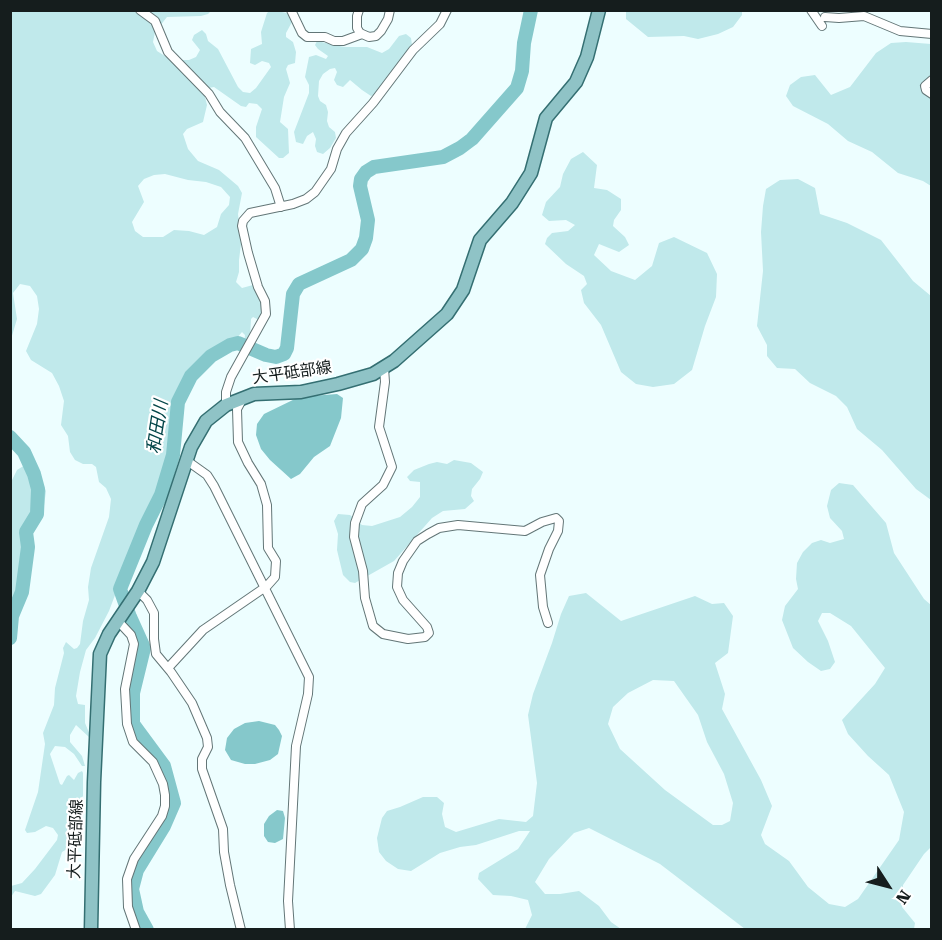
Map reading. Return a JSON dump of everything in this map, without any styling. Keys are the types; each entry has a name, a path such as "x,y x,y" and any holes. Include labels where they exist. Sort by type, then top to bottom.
{"main road":[{"name":"大平砥部線","path":"91,930 98,664 104,644 138,591 159,547 191,447 206,422 226,405 244,397 301,392 361,378 384,368 434,326 457,302 466,284 480,240 512,203 531,173 546,118 576,82 582,70 598,10"}],"street":[{"path":"140,10 155,21 168,52 209,94 220,112 245,138 275,188 281,207"},
{"path":"291,10 302,33 307,37 343,41 362,34"},
{"path":"359,10 357,28 369,37 376,36 385,25 390,10"},
{"path":"226,405 226,392 231,377 266,314 267,307 258,287 242,226 250,213 306,199 315,192 331,169 337,149 346,133 363,115 413,50 440,24 447,10"},
{"path":"811,10 822,26 827,14 839,18 864,16 900,31 932,34"},
{"path":"932,80 925,86 926,90 932,94"},
{"path":"384,368 385,382 379,427 392,467 383,485 362,504 355,523 354,537 363,571 365,598 373,626 383,634 408,639 425,637 429,633 428,627 404,600 397,587 398,573 403,561 417,541 428,534 439,528 458,525 525,531 556,518 559,520 558,531 540,575 543,607 548,623"},
{"path":"168,668 203,630 264,588 275,577 276,561 268,548 267,505 261,484 238,442 237,409 244,397"},
{"path":"186,460 207,475 214,486 309,677 309,694 296,746 288,901 290,930"},
{"path":"138,591 147,600 154,613 156,654 192,703 207,738 208,747 202,759 202,770 223,829 224,852 241,930"},
{"path":"118,621 131,635 134,644 125,689 127,724 134,742 153,762 163,784 165,795 162,816 134,859 127,879 128,907 136,930"}],"shaded area":[{"path":"271,10 287,13 292,22 286,37 293,42 296,52 295,63 288,65 286,69 290,83 284,97 280,122 288,129 289,153 279,158 256,137 256,127 262,109 257,104 249,103 246,107 241,106 214,87 209,88 205,97 207,105 203,122 187,129 183,134 188,149 198,161 219,170 238,186 242,193 238,214 241,244 236,282 242,288 253,285 263,304 262,314 259,320 253,317 251,319 250,338 247,342 244,342 245,335 242,332 236,339 226,340 222,346 212,349 197,362 175,401 171,448 161,485 137,537 109,611 86,650 80,672 76,696 78,704 85,705 85,723 90,738 76,725 70,735 70,742 82,756 85,766 82,766 74,754 65,747 55,746 50,754 60,784 62,785 69,775 74,780 78,773 82,771 83,773 83,796 75,807 74,816 81,822 80,846 62,852 55,875 41,894 35,896 15,891 11,897 11,886 22,883 57,840 58,835 53,828 46,826 35,832 27,833 25,830 38,792 45,744 43,733 54,705 63,648 66,642 74,649 80,644 89,600 88,587 91,568 109,517 111,499 106,488 99,482 96,467 75,460 70,452 68,436 61,425 64,401 59,386 52,373 31,360 26,351 37,324 39,309 37,296 30,286 20,284 13,293 17,319 11,339 11,11 211,11 201,16 167,17 155,32 153,42 157,51 171,60 189,60 196,57 200,50 192,40 194,35 202,30 208,41 218,49 238,87 243,92 250,93 271,67 269,63 262,61 255,65 250,63 251,49 262,44 261,32 267,13","holes":["165,174 221,187 230,197 229,205 221,214 217,227 204,235 174,230 163,237 143,237 135,231 132,222 144,202 138,186 144,179"]},
{"path":"742,10 742,15 733,27 698,39 684,36 648,37 626,19 626,11"},
{"path":"406,34 411,38 412,45 374,95 371,96 350,80 343,87 337,85 334,80 337,72 335,68 323,74 319,81 318,96 320,101 326,105 327,121 329,127 335,132 336,138 323,154 317,152 313,132 307,136 303,144 296,142 294,132 309,93 309,85 305,77 309,57 316,55 326,59 328,56 315,45 317,41 344,47 367,47 382,53 389,49 399,36"},
{"path":"891,43 931,44 931,186 898,173 872,152 848,141 828,124 793,106 786,96 790,85 801,77 815,75 831,95 850,87 876,53"},
{"path":"583,152 597,165 594,188 607,190 621,199 621,210 613,226 625,237 629,245 619,252 599,244 594,255 611,271 635,280 652,266 659,243 674,237 707,253 717,274 716,297 692,370 674,384 653,387 636,384 621,372 601,325 584,303 581,290 587,284 584,276 566,264 545,244 552,233 568,231 575,225 566,220 549,221 542,215 546,202 560,187 563,174 571,159"},
{"path":"798,179 815,188 820,214 847,223 881,240 913,281 931,296 931,500 916,489 882,450 857,429 847,407 836,396 810,383 795,369 777,368 767,356 767,345 757,326 763,271 761,232 763,206 766,189 780,180"},
{"path":"337,394 343,398 341,418 330,446 314,457 300,474 291,479 261,449 256,435 257,424 264,414 299,397"},
{"path":"454,460 471,463 483,472 472,489 471,496 474,501 465,509 443,511 432,518 394,561 355,583 350,582 343,575 337,550 338,534 334,521 338,514 350,515 362,525 372,526 400,517 420,497 420,482 410,481 407,477 414,470 429,464 437,462 447,464"},
{"path":"25,465 39,474 46,491 43,513 29,530 30,544 24,589 11,613 11,482 17,470"},
{"path":"839,483 853,485 886,523 894,553 924,599 931,605 931,847 903,885 902,907 915,923 914,929 745,929 660,864 589,828 574,833 549,859 535,882 545,894 579,891 599,906 611,922 621,929 525,929 532,915 528,900 493,895 478,879 479,873 518,849 530,831 519,831 476,845 440,853 411,871 398,869 386,861 379,852 377,838 382,818 387,811 423,797 437,797 444,803 442,814 445,827 456,832 499,819 526,822 533,816 537,783 528,715 533,694 569,596 586,593 621,621 695,596 712,604 724,603 733,616 728,653 715,663 725,694 722,709 761,780 772,806 761,835 765,844 789,861 808,887 829,904 845,907 858,899 899,840 904,812 889,775 848,734 842,720 875,684 885,668 851,626 830,613 822,613 818,621 835,662 830,669 821,671 793,648 782,620 785,606 798,589 797,563 803,552 812,543 821,540 830,543 844,539 842,531 830,518 827,506 831,490","holes":["653,680 674,681 698,715 707,742 724,774 733,803 730,821 722,825 713,825 665,790 620,749 608,724 613,707 628,693"]},
{"path":"259,721 275,725 279,730 282,736 278,754 270,760 255,764 231,760 225,750 227,738 234,729 245,723"},
{"path":"277,810 283,811 285,818 283,839 275,843 268,842 264,836 264,824"}],"waterway":[{"name":"和田川","path":"147,930 137,912 132,889 137,870 164,826 174,803 164,766 133,724 133,693 144,648 120,589 161,495 173,455 178,402 191,376 211,356 230,345 238,343 276,357 284,354 287,348 293,294 299,284 351,260 362,249 368,220 360,186 361,179 366,172 374,167 443,157 472,139 517,88 522,71 524,43 531,10"},
{"path":"10,437 24,452 38,489 37,514 26,532 28,547 22,592 12,616 10,638"}]}
